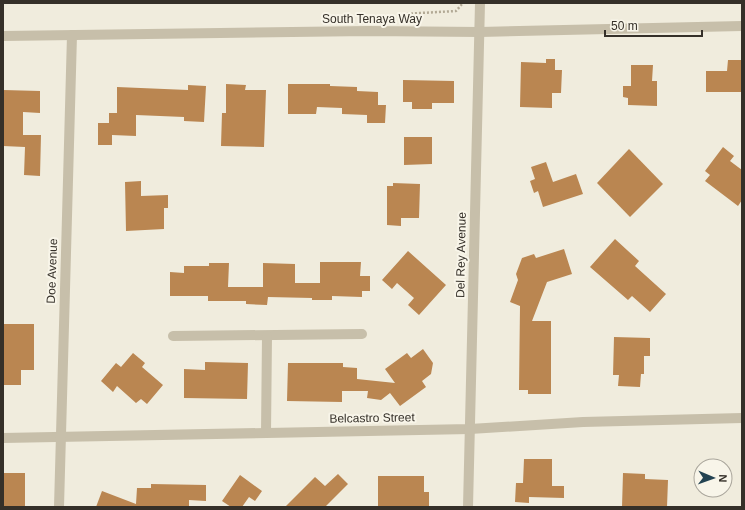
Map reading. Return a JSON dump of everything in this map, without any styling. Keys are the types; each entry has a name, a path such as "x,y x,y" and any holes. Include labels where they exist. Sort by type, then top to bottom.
{"street":[{"name":"Del Rey Avenue","path":"468,507 480,3"},
{"name":"South Tenaya Way","path":"3,36 368,31 480,32 742,26"},
{"name":"Doe Avenue","path":"59,507 72,35"},
{"path":"173,336 362,334"},
{"path":"266,433 267,336"},
{"name":"Belcastro Street","path":"3,438 470,429 583,422 742,418"}],"path":[{"path":"403,14 456,11 463,3"}],"building":[{"path":"546,59 555,59 555,70 562,70 561,93 552,93 552,108 520,107 521,62 546,63"},
{"path":"728,60 742,60 742,92 706,92 706,71 727,71"},
{"path":"631,65 653,65 652,81 657,81 657,106 628,105 628,98 623,97 623,86 631,86"},
{"path":"403,80 454,81 454,103 432,103 432,109 412,109 412,102 403,102"},
{"path":"226,84 246,85 245,90 266,90 264,147 221,146 222,113 226,113"},
{"path":"288,84 330,84 330,86 357,87 357,91 378,92 378,105 386,105 385,123 367,123 367,115 342,114 342,108 317,107 316,114 288,114"},
{"path":"188,85 206,86 204,122 184,121 184,117 136,115 136,136 112,135 112,145 98,145 98,123 109,123 109,113 117,113 117,87 188,90"},
{"path":"3,90 40,91 40,113 23,112 23,135 41,135 40,176 24,175 25,147 3,146"},
{"path":"404,137 432,137 432,164 404,165"},
{"path":"723,147 734,156 730,161 742,170 742,200 738,206 705,181 710,175 705,171"},
{"path":"629,149 663,184 630,217 597,183"},
{"path":"546,162 553,182 576,174 583,194 543,207 538,191 534,193 530,181 535,179 531,167"},
{"path":"141,181 141,196 168,195 168,208 164,208 164,229 126,231 125,182"},
{"path":"393,183 420,184 419,218 401,218 401,226 387,225 387,186 393,186"},
{"path":"615,239 639,261 635,266 666,294 650,312 632,296 628,300 590,267"},
{"path":"564,249 572,274 547,282 532,321 551,321 551,394 528,394 528,390 519,390 520,306 510,302 518,280 516,274 522,258 534,254 536,258"},
{"path":"408,251 446,285 419,315 408,305 414,298 397,283 392,289 382,280"},
{"path":"320,262 361,262 360,276 370,276 370,291 362,291 362,297 332,296 332,300 268,297 267,305 246,304 246,301 208,301 208,296 170,296 170,272 184,273 184,266 209,266 209,263 229,263 228,287 263,287 263,263 295,264 295,283 320,283"},
{"path":"3,324 34,324 34,370 21,370 21,385 3,385"},
{"path":"614,337 650,338 650,356 644,356 644,374 641,374 640,387 618,386 619,375 613,375"},
{"path":"423,349 433,363 431,374 422,381 426,387 400,406 390,393 381,400 367,398 368,391 342,391 342,402 287,401 288,363 343,363 343,367 357,368 357,379 395,383 385,369 407,353 411,358"},
{"path":"133,353 145,363 142,367 163,385 147,404 141,399 136,403 117,386 113,392 101,381 116,363 121,367"},
{"path":"205,362 248,363 247,399 184,398 184,369 205,370"},
{"path":"524,459 552,459 552,486 564,486 564,498 529,497 529,503 515,502 516,483 523,483"},
{"path":"3,473 25,473 25,507 3,507"},
{"path":"623,473 645,474 645,479 668,480 667,507 622,507"},
{"path":"338,474 348,484 325,507 285,507 315,477 325,486"},
{"path":"240,475 262,491 255,501 249,497 242,507 231,507 222,501"},
{"path":"378,476 424,476 424,492 429,492 429,506 378,507"},
{"path":"151,484 206,485 206,501 189,500 189,507 96,507 102,491 136,504 137,488 151,488"}]}
